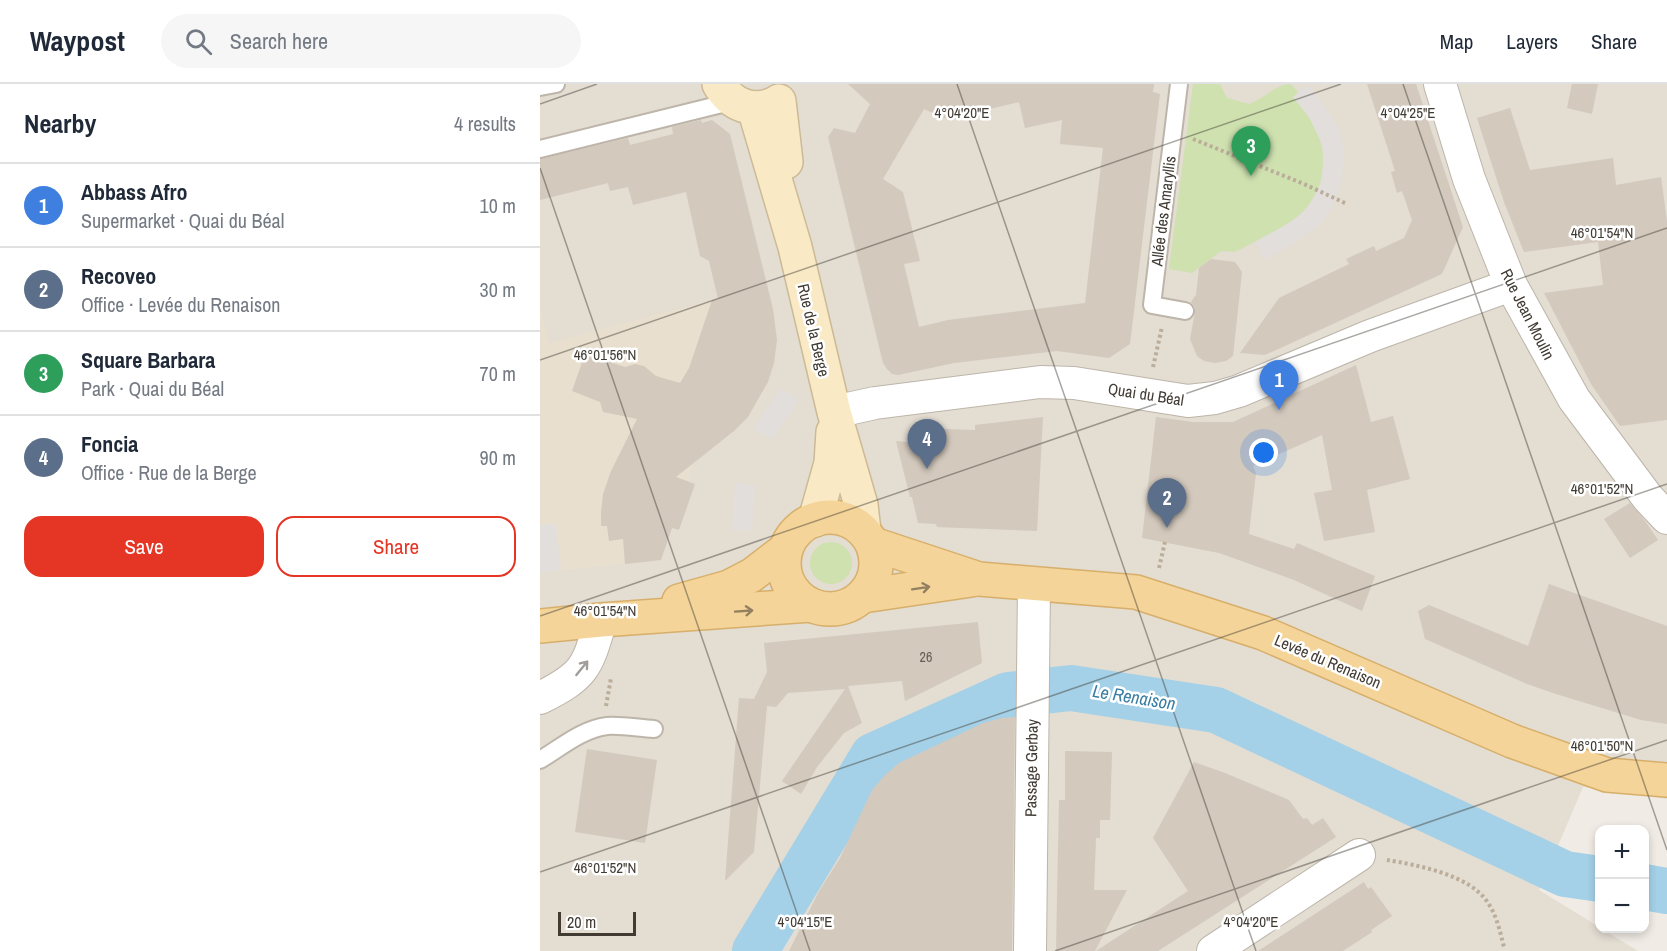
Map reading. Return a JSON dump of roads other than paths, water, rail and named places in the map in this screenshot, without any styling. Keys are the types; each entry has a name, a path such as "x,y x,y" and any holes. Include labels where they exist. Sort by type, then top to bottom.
{"main road":[{"path":"540,626 811,605 833,609 854,603 863,596 875,577 877,566 869,538 854,523 841,518 828,517 814,520 794,535 786,549 784,562 788,582 800,598 811,605"},
{"name":"Levée du Renaison","path":"869,538 978,579 1136,592 1263,633 1512,741 1607,775 1667,780"},
{"path":"601,620 729,587 752,575 786,549"},
{"name":"Levée du Renaison","path":"863,596 978,579"}],"street":[{"name":"Rue Jean Moulin","path":"1440,84 1469,179 1511,285 1574,399 1648,498 1667,518"},
{"name":"Rue de la Berge","path":"756,96 834,412 869,538"},
{"name":"Quai du Béal","path":"834,412 875,403 1040,382 1074,383 1188,401 1215,398 1239,391 1378,333 1511,285"},
{"name":"Rue de la Berge","path":"814,520 831,463 834,412"},
{"name":"Passage Gerbay","path":"1030,951 1034,585"},
{"path":"540,698 562,687 579,673 589,660 601,620"},
{"path":"1213,951 1359,855"}],"lane":[{"path":"540,87 556,84"},
{"name":"Allée des Amaryllis","path":"1179,84 1152,305 1185,311"},
{"path":"540,149 756,96"},
{"path":"540,760 579,736 603,727 654,729"}],"waterway":[{"name":"Le Renaison","path":"755,951 873,756 1008,695 1071,688 1216,710 1565,874 1595,878"},
{"name":"Le Renaison","path":"1649,888 1667,891"}],"place":[{"name":"Square Barbara","path":"1251,176"},
{"name":"Abbass Afro","path":"1279,410"},
{"name":"Foncia","path":"927,469"},
{"name":"Recoveo","path":"1167,528"}]}
